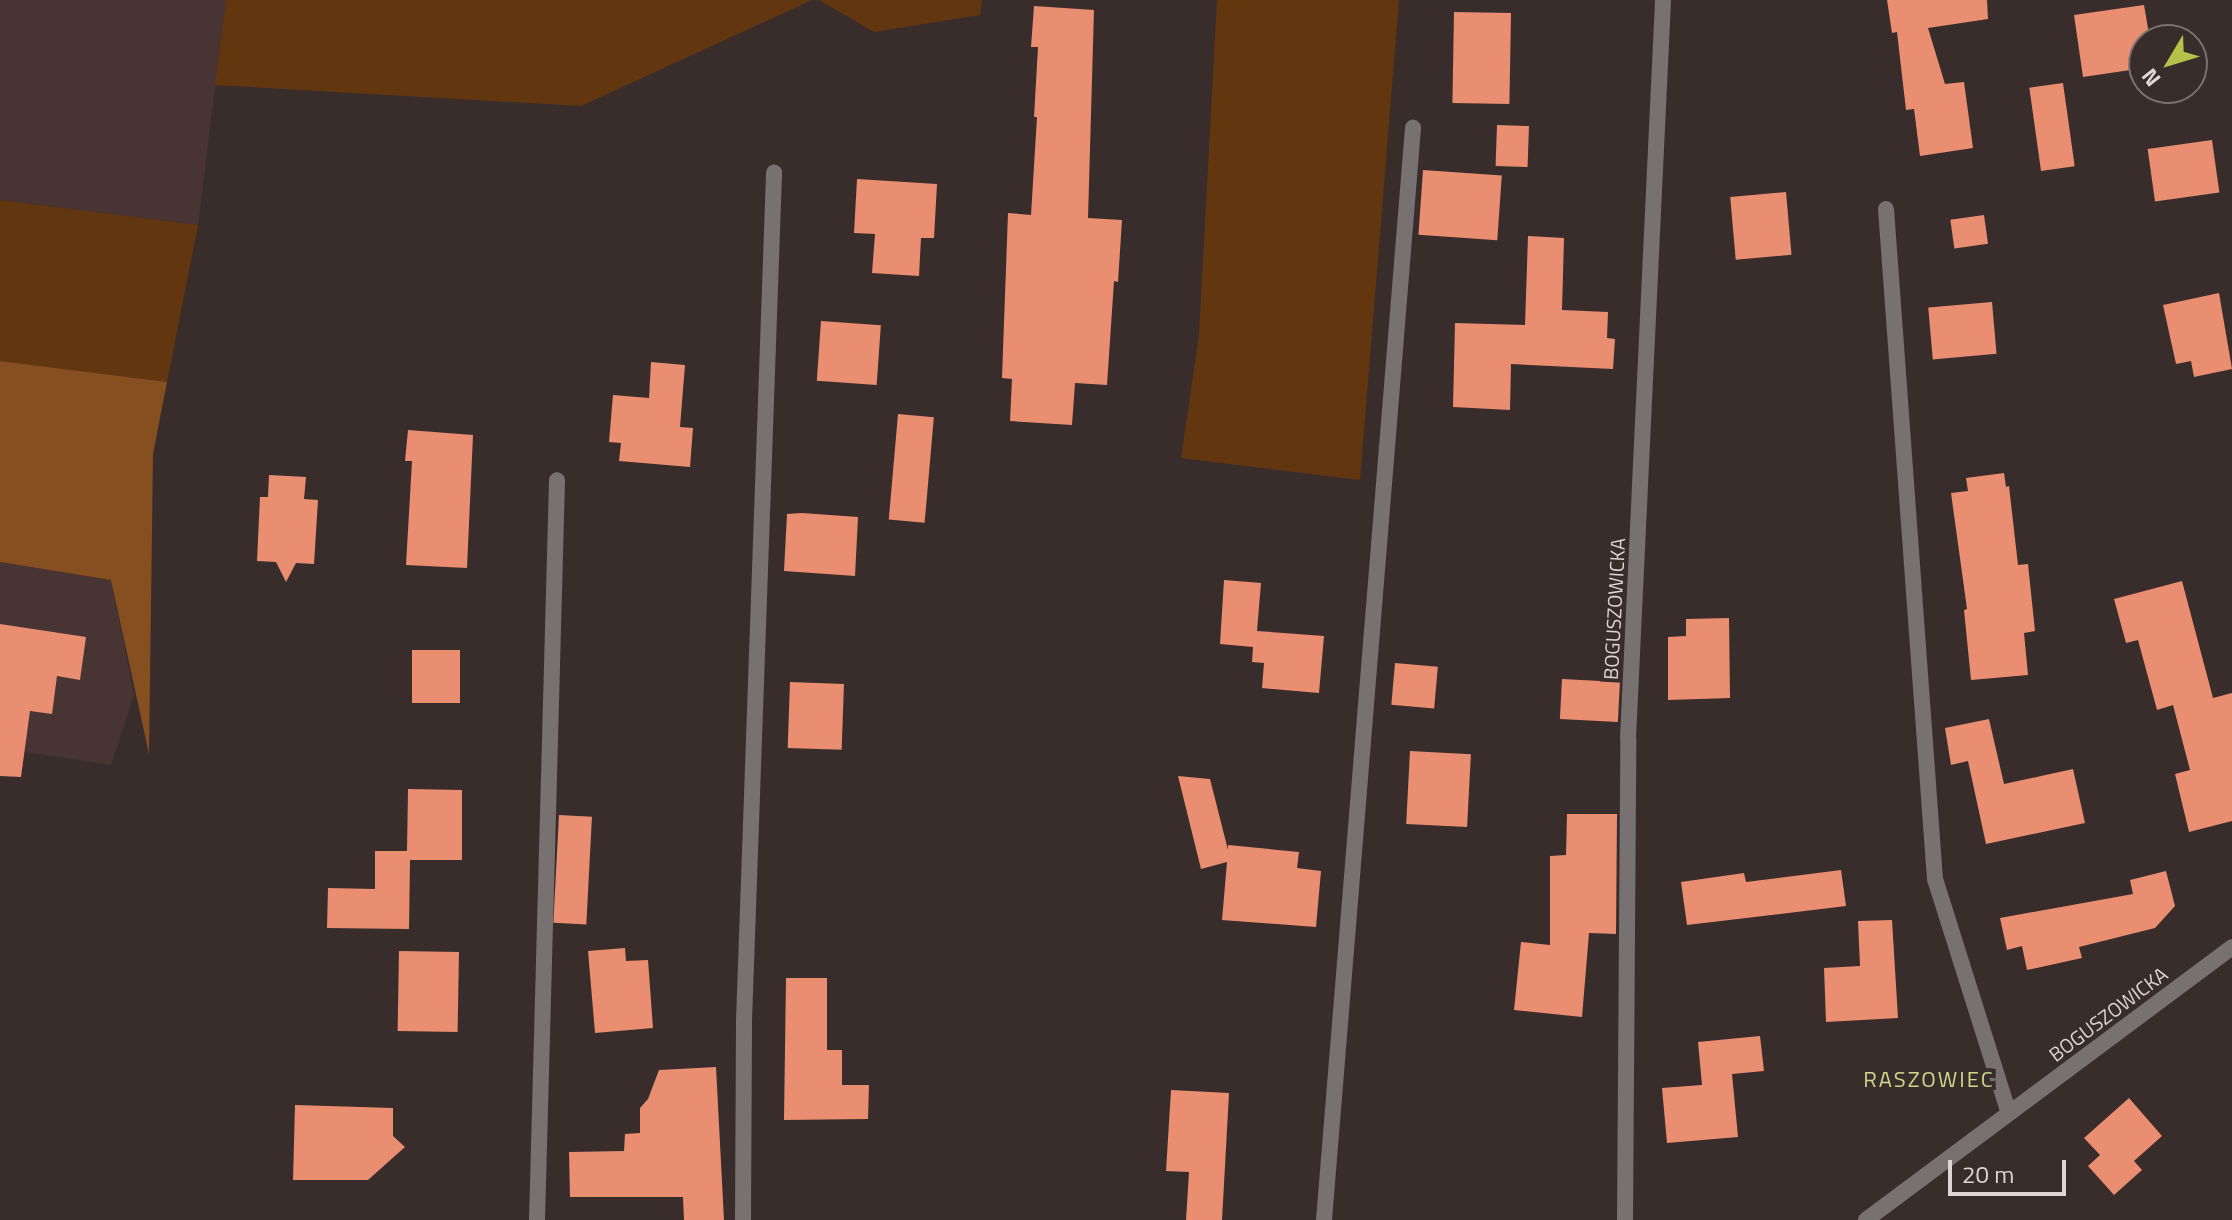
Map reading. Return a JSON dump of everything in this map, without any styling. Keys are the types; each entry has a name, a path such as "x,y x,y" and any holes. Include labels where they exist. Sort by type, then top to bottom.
{"street":[{"name":"BOGUSZOWICKA","path":"1625,1220 1628,738 1663,0"},
{"path":"1324,1220 1413,128"},
{"path":"743,1220 744,1021 774,173"},
{"path":"1886,209 1935,879 2009,1113"},
{"path":"537,1220 557,480"},
{"name":"BOGUSZOWICKA","path":"1866,1220 2232,947"}],"shaded area":[{"path":"0,0 226,0 198,225 0,200"},
{"path":"226,0 812,0 581,106 215,85"},
{"path":"819,0 982,0 980,15 874,32"},
{"path":"1217,0 1399,0 1360,480 1181,458 1199,335"},
{"path":"0,200 198,225 167,382 0,361"},
{"path":"0,361 167,382 153,454 149,754 111,580 0,562"},
{"path":"0,562 111,580 134,695 111,765 0,748"}],"building":[{"path":"1887,0 1987,0 1988,19 1928,28 1945,84 1964,82 1973,148 1920,156 1914,109 1906,110 1897,32 1892,33"},
{"path":"2144,5 2147,24 2128,24 2128,70 2083,77 2074,15"},
{"path":"1034,6 1094,10 1088,218 1122,220 1118,282 1114,281 1107,385 1075,383 1072,425 1010,421 1012,379 1002,378 1008,213 1031,215 1037,117 1034,117 1038,47 1031,47"},
{"path":"1454,12 1511,13 1509,104 1452,103"},
{"path":"2063,83 2075,166 2041,171 2029,88"},
{"path":"1497,125 1529,126 1528,167 1496,166"},
{"path":"2212,140 2219,192 2155,202 2148,149"},
{"path":"1423,170 1502,176 1497,240 1418,235"},
{"path":"857,179 937,184 934,238 921,238 919,276 872,273 875,234 854,233"},
{"path":"1786,192 1791,255 1736,260 1730,197"},
{"path":"1984,215 1988,244 1954,248 1950,220"},
{"path":"1528,236 1564,238 1562,310 1608,312 1607,338 1615,339 1613,369 1511,364 1510,410 1453,407 1455,323 1525,325"},
{"path":"2219,293 2232,369 2194,377 2191,361 2176,364 2163,305"},
{"path":"1992,302 1997,354 1933,359 1928,308"},
{"path":"821,321 881,325 877,385 817,381"},
{"path":"651,362 685,365 680,427 693,428 690,467 619,461 621,443 609,442 613,395 649,398"},
{"path":"898,414 934,417 925,523 889,520"},
{"path":"408,430 473,435 467,568 406,565 412,461 405,461"},
{"path":"2004,473 2006,487 2009,486 2018,565 2028,564 2035,631 2024,633 2028,675 1971,680 1964,610 1967,609 1951,493 1968,491 1966,478"},
{"path":"269,475 306,477 304,499 318,500 314,564 296,563 286,582 276,562 257,561 260,497 268,497"},
{"path":"787,514 858,517 855,576 784,571"},
{"path":"1224,580 1261,583 1257,631 1324,636 1319,693 1262,688 1264,663 1252,662 1253,647 1220,644"},
{"path":"2182,581 2213,698 2232,693 2232,821 2189,832 2175,774 2190,770 2173,705 2157,710 2138,640 2126,643 2114,599"},
{"path":"1729,618 1730,698 1668,700 1668,637 1686,636 1686,619"},
{"path":"0,624 86,637 80,680 57,676 52,714 30,711 21,777 0,776"},
{"path":"412,650 460,650 460,703 412,703"},
{"path":"1395,663 1438,667 1434,709 1391,705"},
{"path":"1562,679 1620,682 1618,722 1560,719"},
{"path":"790,682 844,684 842,750 788,748"},
{"path":"1989,719 2004,784 2073,769 2085,823 1986,844 1968,761 1951,765 1945,728"},
{"path":"1410,751 1471,754 1467,827 1406,824"},
{"path":"1178,776 1210,779 1228,850 1228,845 1299,852 1297,868 1321,871 1316,927 1222,920 1227,862 1201,869"},
{"path":"408,789 462,790 462,860 410,860 409,929 327,928 328,888 375,889 375,851 407,851"},
{"path":"1567,814 1617,814 1616,934 1589,933 1582,1017 1514,1010 1521,942 1550,945 1550,856 1566,855"},
{"path":"559,815 592,817 586,925 553,923"},
{"path":"1841,870 1846,906 1687,925 1681,882 1744,873 1746,882"},
{"path":"2166,871 2175,906 2155,928 2079,947 2082,958 2027,970 2022,946 2007,950 2000,918 2133,894 2130,880"},
{"path":"1892,920 1898,1018 1826,1022 1824,968 1860,966 1858,921"},
{"path":"625,948 626,961 648,960 653,1028 595,1033 588,951"},
{"path":"399,951 459,952 458,1032 398,1031"},
{"path":"786,978 827,978 827,1050 842,1050 842,1085 869,1085 868,1119 784,1120"},
{"path":"1760,1036 1764,1071 1732,1074 1738,1137 1667,1143 1662,1088 1702,1085 1698,1042"},
{"path":"716,1067 724,1220 684,1220 683,1197 570,1197 569,1152 624,1151 625,1134 640,1133 640,1108 648,1099 659,1070"},
{"path":"1171,1090 1229,1093 1222,1220 1186,1220 1189,1172 1166,1171"},
{"path":"2129,1098 2162,1136 2134,1161 2142,1170 2114,1195 2088,1166 2100,1155 2084,1138"},
{"path":"295,1105 393,1108 393,1136 405,1147 368,1180 293,1180"}],"district":[{"name":"RASZOWIEC","path":"1929,1080"}]}
